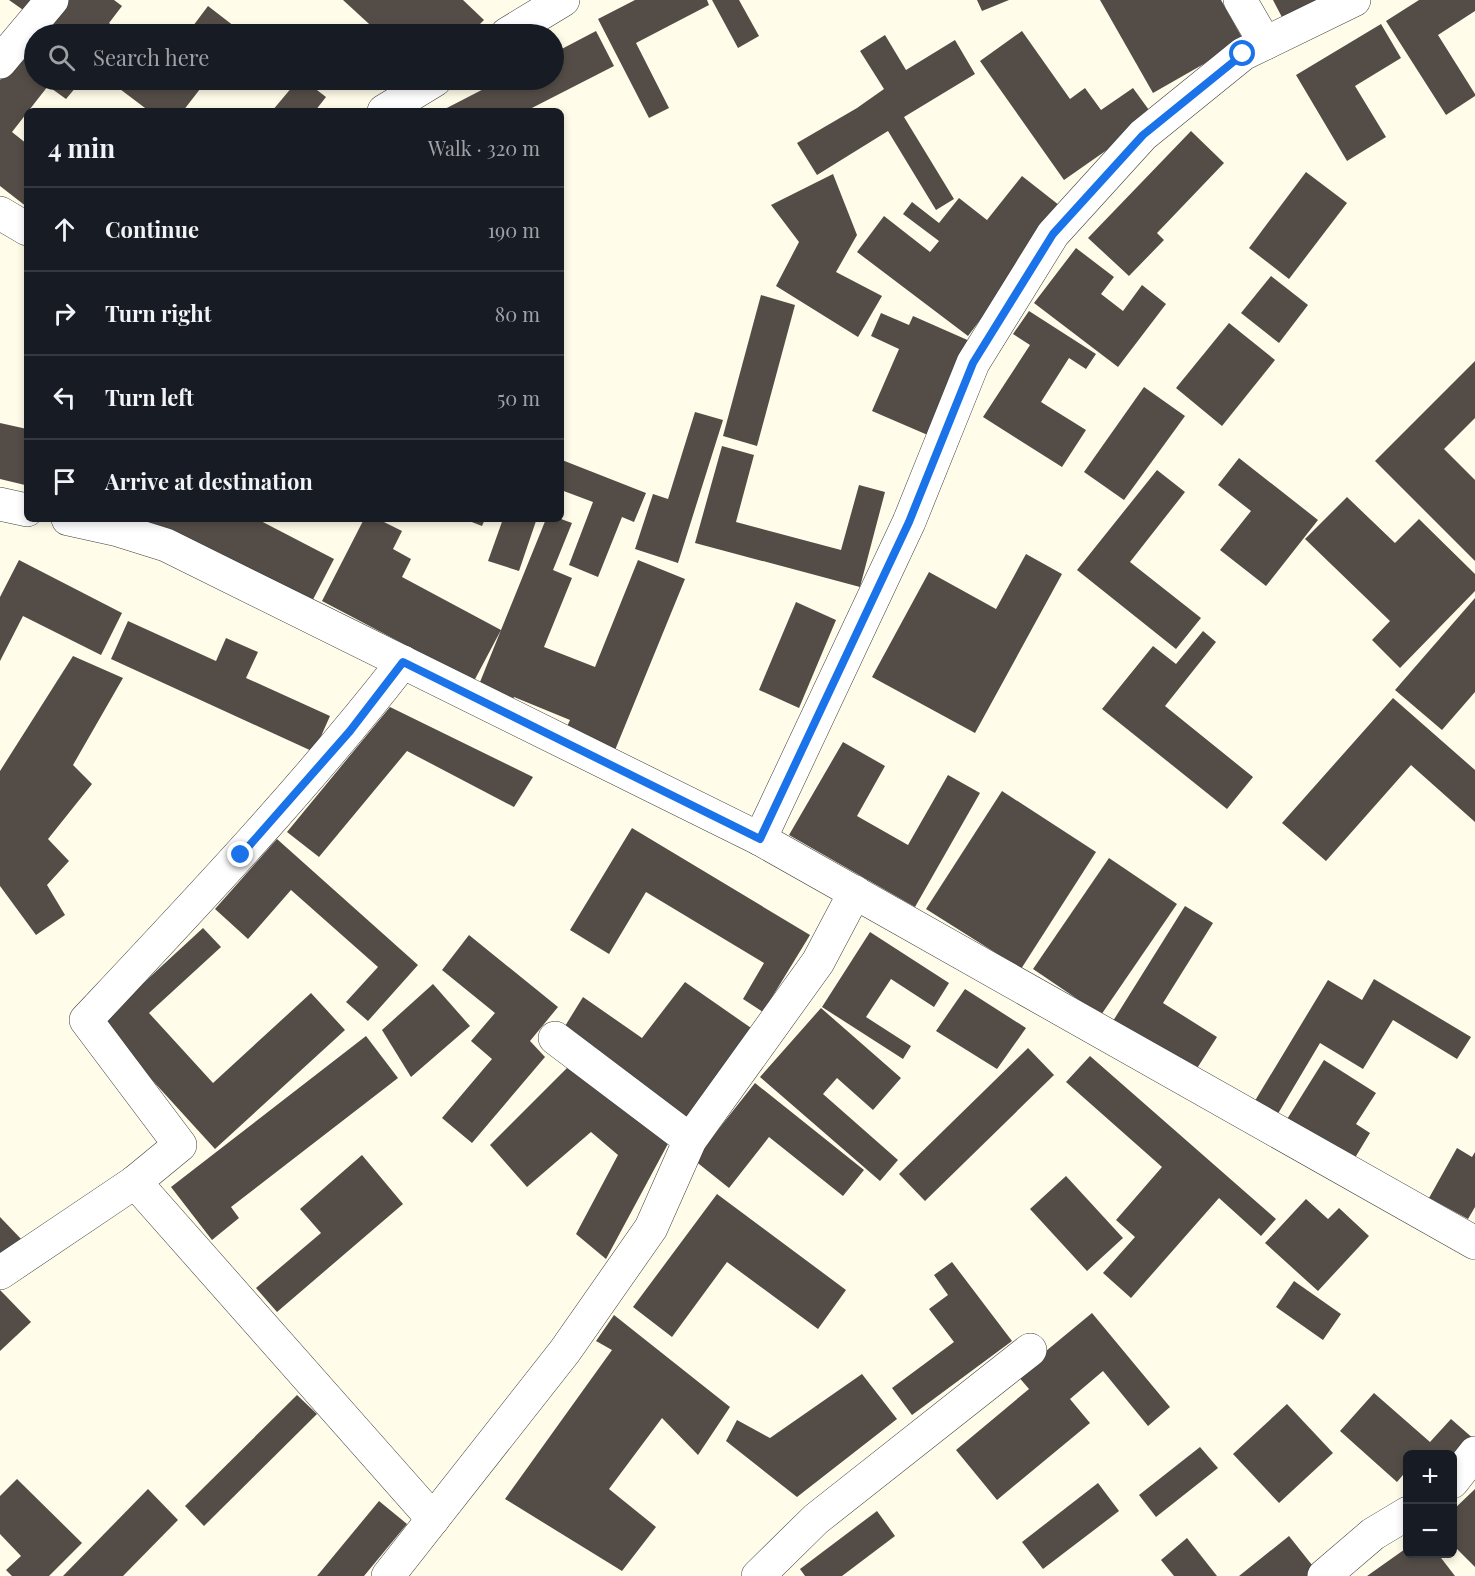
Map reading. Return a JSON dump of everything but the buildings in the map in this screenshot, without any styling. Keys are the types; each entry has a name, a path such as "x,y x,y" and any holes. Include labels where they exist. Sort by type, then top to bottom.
{"street":[{"path":"32,24 52,0"},
{"path":"523,24 563,0"},
{"path":"1240,0 1264,43"},
{"path":"760,839 909,522 973,363 1053,234 1143,135 1243,54 1354,0"},
{"path":"0,62 24,33"},
{"path":"389,108 419,90"},
{"path":"0,213 24,228"},
{"path":"0,504 24,509"},
{"path":"94,522 119,525 166,545 760,839 1475,1243"},
{"path":"0,1273 135,1182 180,1145 86,1020 241,855 350,731 403,662"},
{"path":"388,1576 565,1351 651,1228 690,1140 818,962 855,892"},
{"path":"555,1038 690,1140"},
{"path":"135,1182 433,1519"},
{"path":"758,1576 816,1519 1030,1350"},
{"path":"1457,1476 1475,1453"},
{"path":"1324,1576 1373,1534 1403,1515"}],"route":[{"path":"241,855 350,731 403,662 760,839 909,522 973,363 1053,234 1143,135 1243,54"}]}
